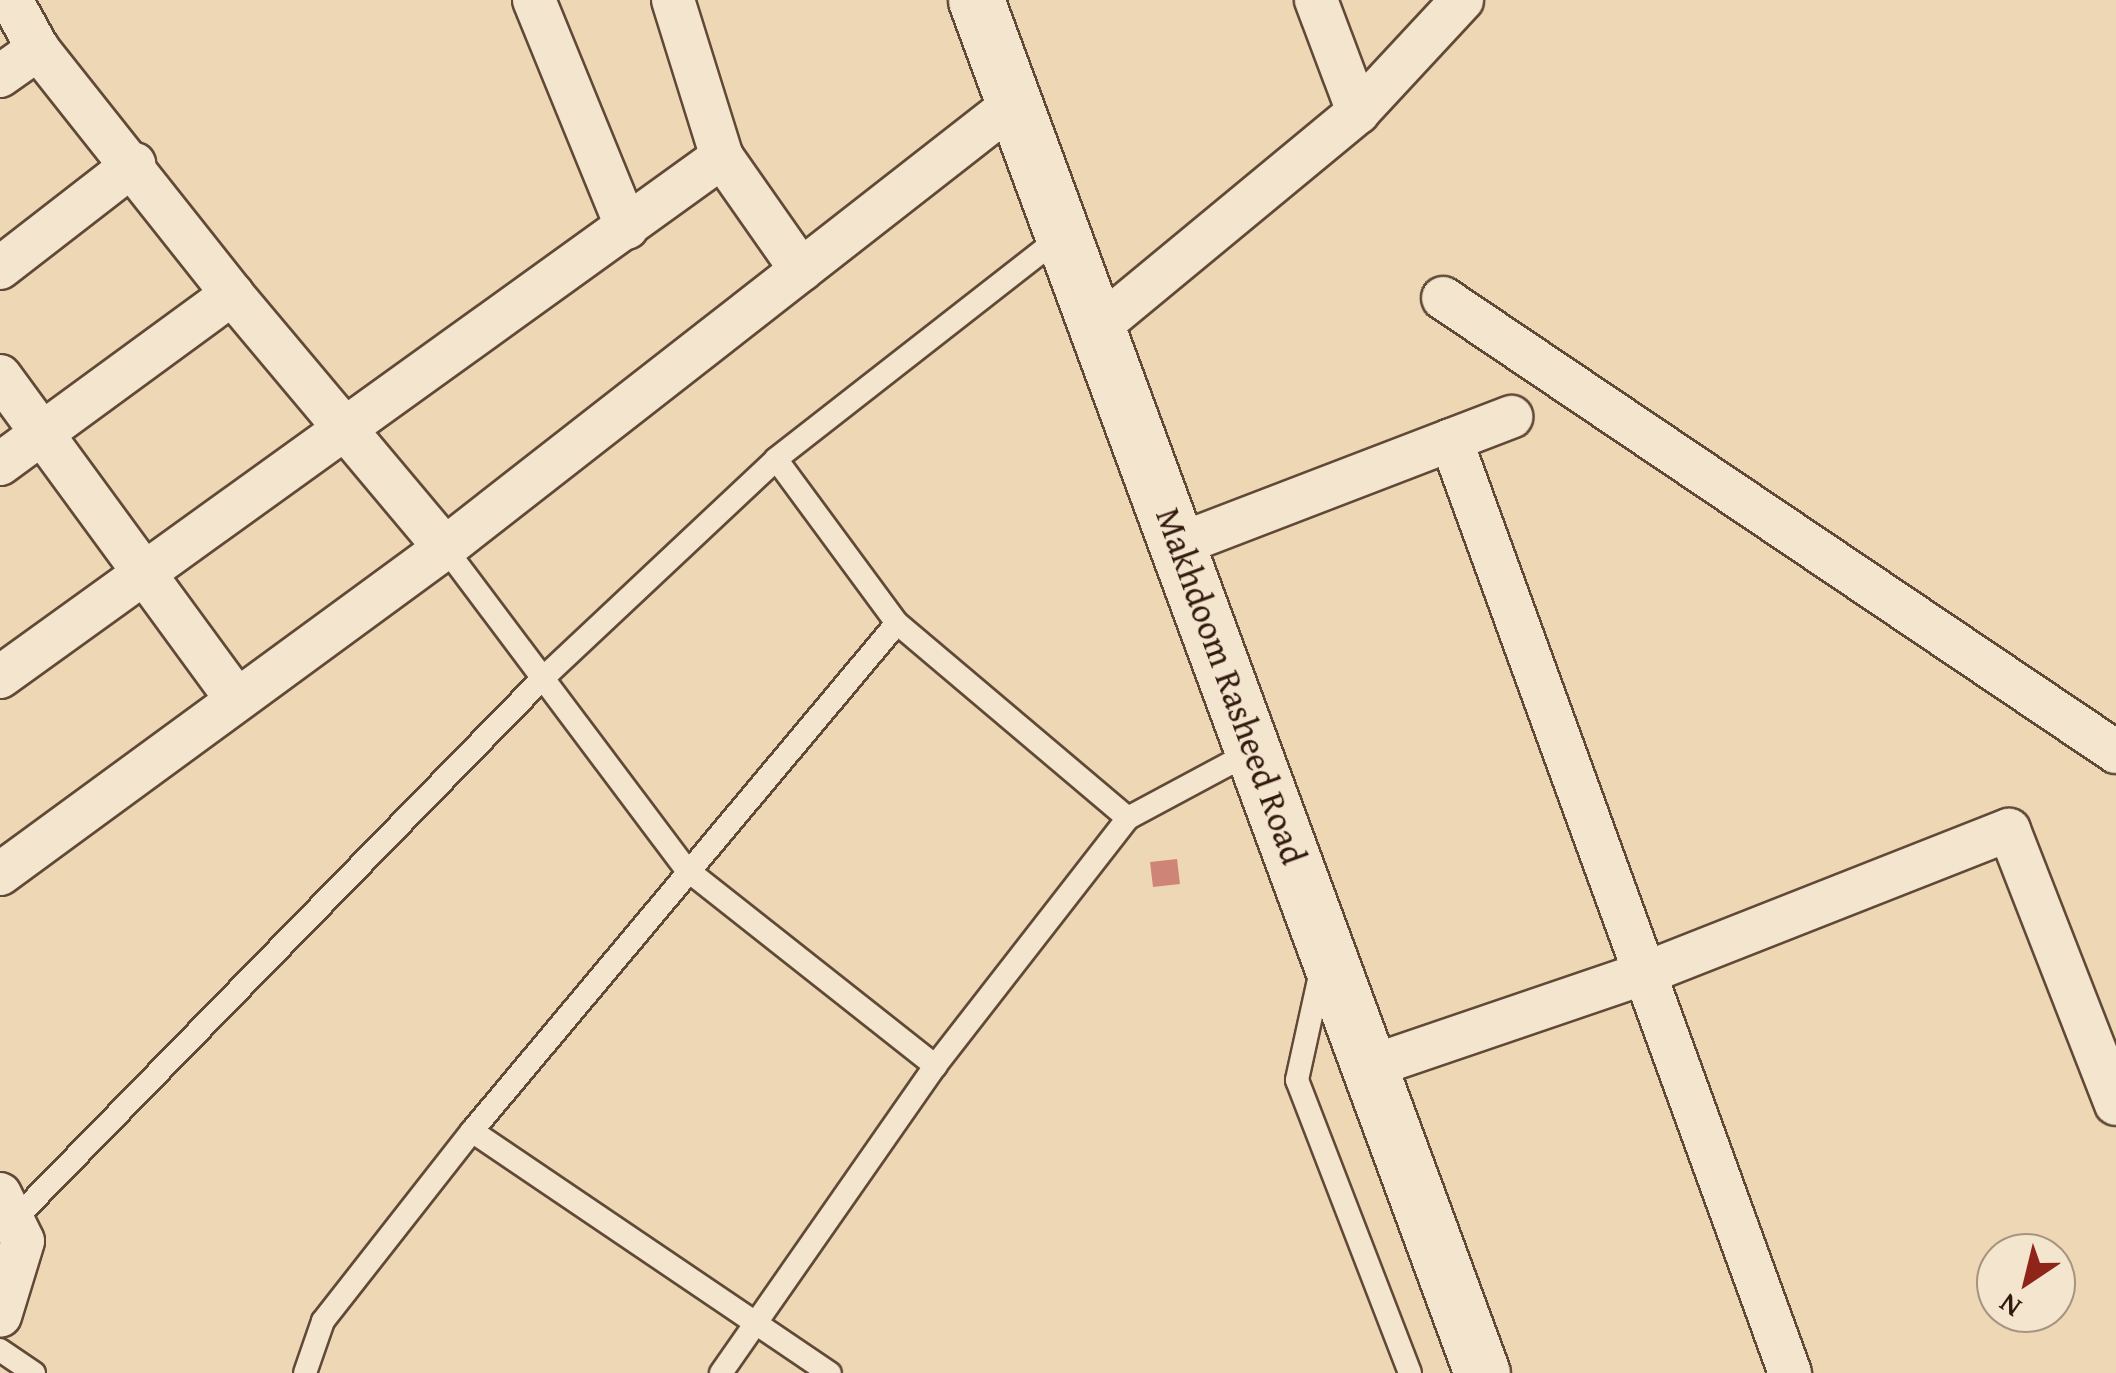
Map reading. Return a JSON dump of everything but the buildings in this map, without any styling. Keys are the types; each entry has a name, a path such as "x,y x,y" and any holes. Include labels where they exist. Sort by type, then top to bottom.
{"main road":[{"name":"Makhdoom Rasheed Road","path":"976,0 1102,324 1253,751 1482,1373"}],"street":[{"path":"11,0 38,49 134,164 232,294 445,548"},
{"path":"534,0 627,228"},
{"path":"673,0 722,157 801,270"},
{"path":"1316,0 1358,112"},
{"path":"1102,324 1358,112 1462,0"},
{"path":"0,76 38,49"},
{"path":"0,874 445,548 1016,102"},
{"path":"0,677 343,422 627,228 722,157"},
{"path":"0,268 134,164"},
{"path":"0,464 232,294"},
{"path":"1442,298 2116,752"},
{"path":"0,376 236,698"},
{"path":"1180,544 1511,417"},
{"path":"1452,440 1648,972 1790,1373"},
{"path":"1370,1067 1648,972 2010,830 2114,1093"},
{"path":"0,1316 24,1241 9,1205"}],"lane":[{"path":"9,1205 540,682 776,458 1066,231"},
{"path":"776,458 897,623 1128,818"},
{"path":"445,548 540,682 686,869 936,1066"},
{"path":"304,1373 324,1320 472,1131 686,869 897,623"},
{"path":"721,1373 936,1066 1128,818 1253,751"},
{"path":"1326,951 1297,1080 1410,1373"},
{"path":"472,1131 830,1373"},
{"path":"0,1350 34,1373"}]}
